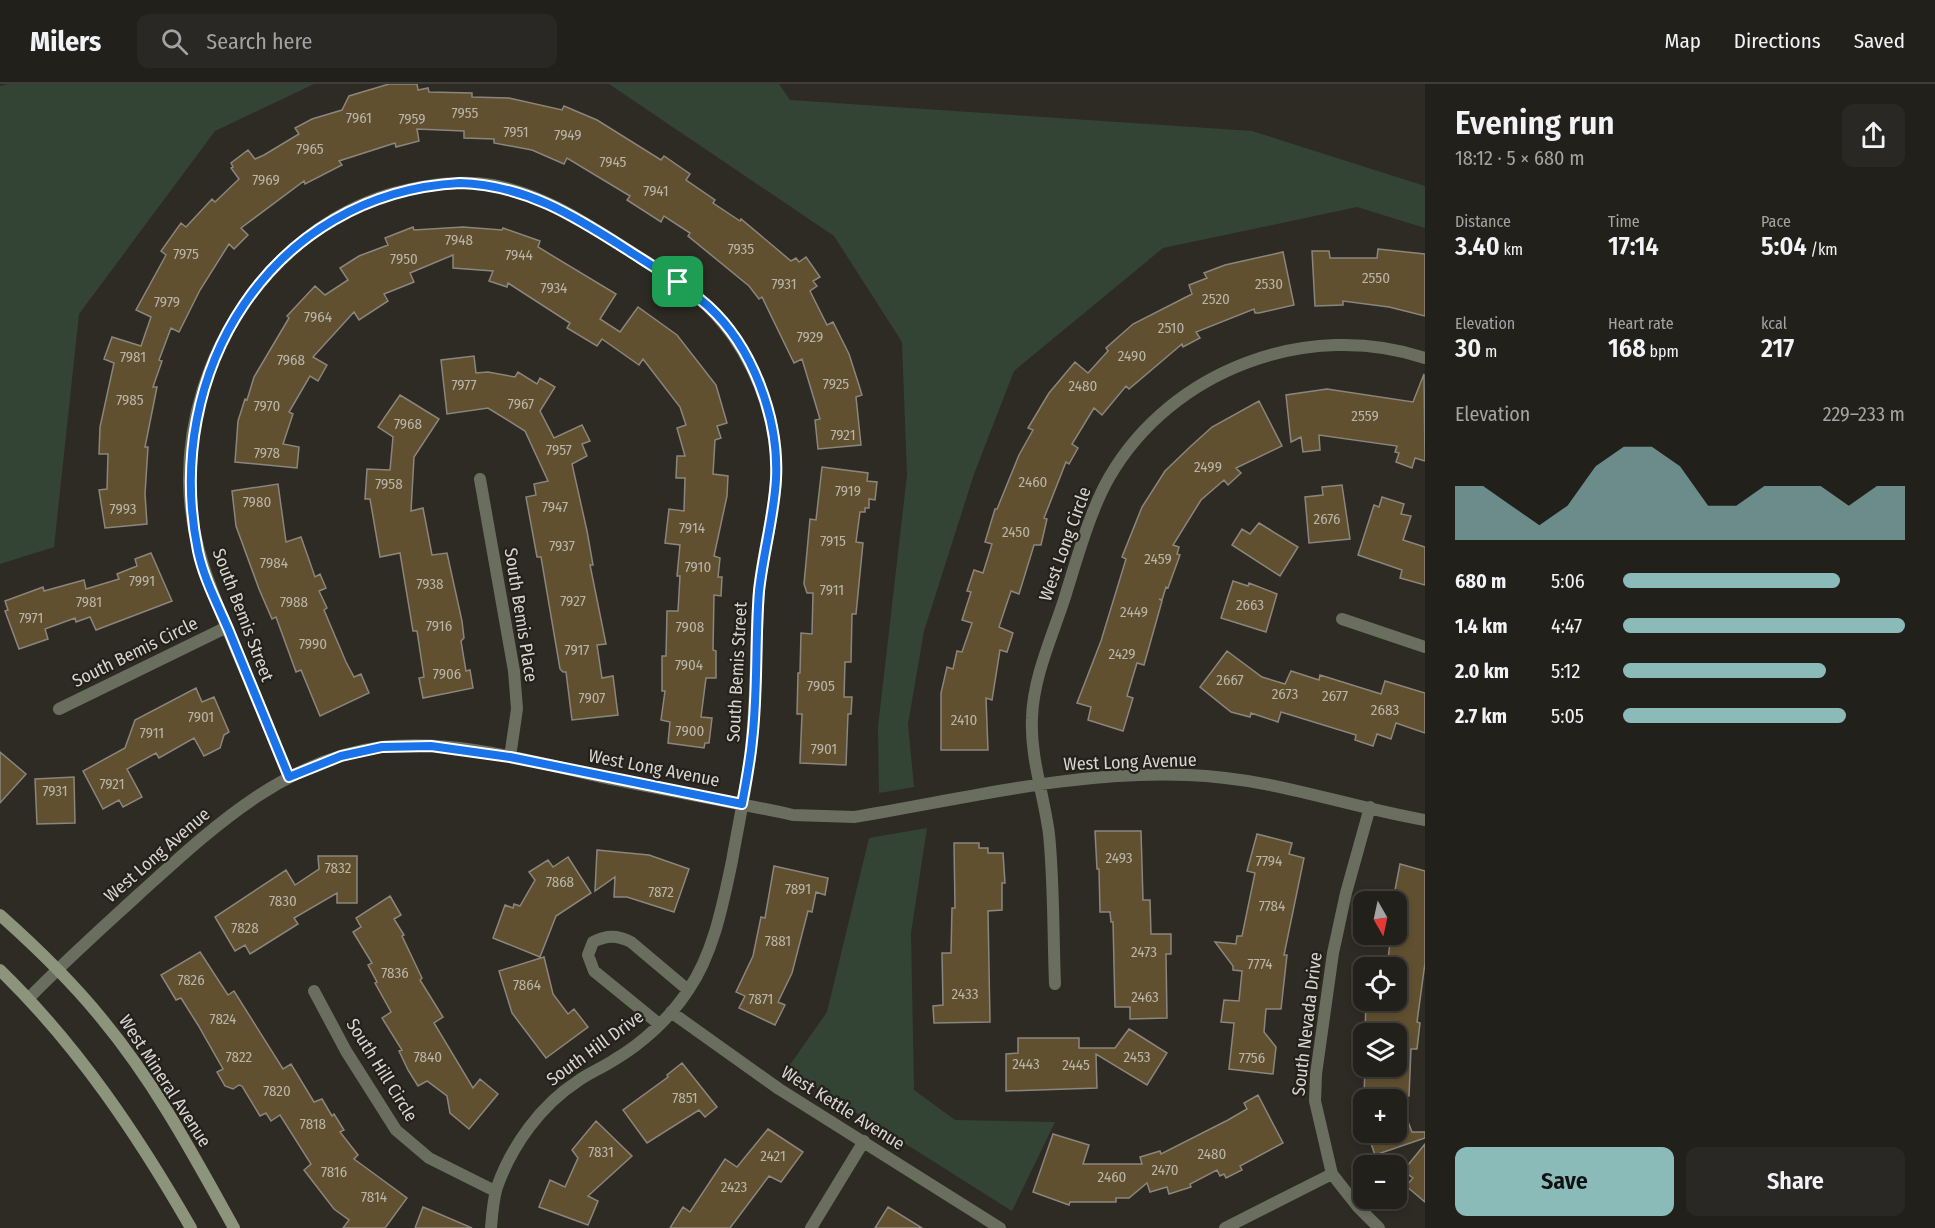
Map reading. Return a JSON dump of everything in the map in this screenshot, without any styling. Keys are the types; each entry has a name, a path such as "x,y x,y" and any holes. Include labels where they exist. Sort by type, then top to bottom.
{"main road":[{"name":"West Mineral Avenue","path":"0,915 57,969 102,1019 132,1057 165,1108 234,1228"},
{"path":"0,970 68,1041 110,1098 157,1169 191,1228"}],"street":[{"name":"South Bemis Street","path":"289,777 198,553 189,480 192,444 201,398 222,340 241,308 257,287 296,246 368,201 428,185 488,184 518,191 573,214 678,282 708,307 736,340 765,401 773,435 776,482 759,590 752,740 742,804"},
{"name":"West Long Circle","path":"1055,984 1050,853 1048,831 1038,785 1032,717 1039,679 1082,545 1109,477 1138,435 1195,387 1218,374 1260,358 1322,345 1354,345 1408,352 1425,358"},
{"name":"South Bemis Place","path":"480,479 514,671 517,709 510,757"},
{"path":"1342,619 1425,647"},
{"name":"South Bemis Circle","path":"59,709 227,627"},
{"name":"West Long Avenue","path":"29,998 57,969 188,849 242,805 289,777 341,756 382,747 431,746 510,757 793,815 854,817 1038,785 1088,779 1187,775 1251,780 1425,820"},
{"name":"South Hill Drive","path":"490,1228 495,1191 513,1152 538,1115 579,1079 617,1059 659,1024 688,990 715,929 742,804"},
{"name":"South Nevada Drive","path":"1370,807 1346,893 1333,953 1316,1074 1315,1101 1318,1124 1332,1174 1358,1207 1379,1228"},
{"name":"South Hill Drive","path":"659,1024 594,971 588,956 593,942 604,936 620,936 631,942 688,990"},
{"name":"South Hill Circle","path":"314,991 346,1051 396,1130 429,1158 495,1191"},
{"name":"West Kettle Avenue","path":"671,1012 779,1089 1000,1228"},
{"path":"811,1228 864,1141"},
{"path":"1226,1228 1332,1174"}],"green space":[{"path":"8,84 314,84 215,131 79,314 54,547 0,564 0,86"},
{"path":"609,84 779,84 790,100 1252,131 1425,186 1425,228 1357,207 1163,248 1014,371 974,474 924,631 908,724 914,787 879,793 878,727 907,475 902,342 834,236"},
{"path":"927,828 911,933 914,1090 955,1120 1055,1122 1012,1211 787,1069 827,1012 869,838"}],"building":[{"path":"389,84 417,84 418,90 428,88 429,92 472,93 472,97 509,98 562,110 564,106 597,120 661,160 664,156 690,174 686,180 715,200 713,203 740,221 741,219 791,261 796,258 799,262 806,257 820,277 813,281 817,286 810,291 827,325 833,322 849,354 862,395 856,397 861,445 818,449 815,420 820,419 802,359 794,363 762,297 759,299 749,286 688,236 690,233 664,216 661,222 627,200 630,196 567,158 564,164 532,150 494,143 494,139 464,138 464,131 417,129 419,141 396,147 395,143 339,161 342,165 305,184 304,181 241,228 248,235 234,249 229,244 200,290 179,332 171,328 159,360 162,361 153,387 157,387 145,447 148,447 145,494 147,524 105,528 99,490 107,489 108,454 99,454 100,427 114,363 104,359 112,337 141,346 151,317 136,310 166,255 161,251 181,223 186,227 212,199 215,202 239,179 231,168 233,167 231,163 248,150 255,159 264,155 299,134 295,128 312,119 342,110 349,96"},
{"path":"413,227 414,230 463,227 502,230 503,228 540,241 538,247 616,294 600,319 620,332 638,307 677,335 716,385 727,423 717,426 721,438 715,440 713,474 728,476 727,496 714,556 720,558 718,577 722,577 721,596 714,595 713,650 716,651 716,678 706,678 701,717 712,718 709,743 705,743 704,748 668,743 670,722 661,720 665,691 662,691 662,656 666,656 667,611 678,611 680,576 677,576 680,545 665,543 669,509 684,511 685,478 676,478 677,456 685,456 677,428 686,425 680,407 643,359 639,365 602,339 597,346 567,328 570,323 508,283 507,287 489,281 493,271 453,268 453,255 410,273 414,282 384,294 388,301 359,320 354,312 313,357 327,365 318,381 310,376 289,412 293,414 283,444 299,447 297,468 235,462 238,421 245,399 247,400 254,377 289,318 287,316 315,286 325,295 348,280 340,268 359,256 388,245 385,238"},
{"path":"1378,249 1425,254 1425,316 1389,307 1343,301 1343,305 1315,306 1312,251 1329,251 1330,258 1377,258"},
{"path":"1283,252 1294,305 1259,313 1255,313 1254,309 1196,332 1200,338 1183,347 1182,344 1129,389 1126,386 1102,415 1094,408 1072,444 1078,448 1069,464 1066,462 1044,518 1047,519 1041,545 1034,545 1019,594 1011,591 999,627 1013,633 1007,652 1000,650 992,700 986,698 988,750 941,750 941,693 947,667 953,669 957,651 962,652 972,623 962,620 971,592 967,591 974,570 983,573 992,544 985,542 995,509 997,509 1019,455 1033,430 1028,428 1049,393 1075,362 1088,373 1108,351 1106,348 1133,324 1192,294 1189,285 1207,278 1204,273 1225,265"},
{"path":"474,356 476,373 488,372 515,377 518,372 537,384 540,378 555,387 540,411 554,438 582,425 590,441 582,444 587,456 572,464 587,531 593,565 590,565 606,644 597,645 602,678 613,676 618,715 572,720 566,672 560,669 541,557 537,557 526,497 536,495 534,484 548,481 525,431 488,408 447,414 441,360"},
{"path":"1424,374 1425,461 1415,458 1412,468 1396,462 1399,453 1395,452 1397,446 1319,435 1320,450 1303,452 1301,437 1291,442 1286,395 1327,389 1413,402"},
{"path":"400,395 439,419 414,457 411,511 423,508 432,555 447,553 462,621 464,638 461,641 466,671 470,670 473,688 423,698 419,678 424,677 417,631 413,631 400,553 380,557 370,499 365,499 367,469 390,470 393,437 378,427"},
{"path":"1259,401 1282,446 1236,468 1241,473 1228,485 1224,480 1201,500 1173,545 1179,547 1177,554 1180,555 1168,588 1166,587 1162,600 1159,599 1162,601 1144,665 1137,663 1127,696 1133,698 1123,731 1088,720 1091,707 1077,703 1101,641 1126,559 1122,557 1142,507 1165,471 1191,446 1212,427"},
{"path":"822,467 868,473 867,481 877,482 875,500 869,499 869,508 865,508 865,512 860,512 856,542 863,543 856,614 852,614 851,662 845,662 844,697 852,697 851,714 848,714 846,765 800,763 802,714 797,714 801,633 812,634 813,593 807,593 804,584 810,519 816,520"},
{"path":"278,484 286,542 301,537 315,577 320,574 326,588 319,591 327,608 324,610 346,662 354,677 361,674 369,693 320,716 301,670 296,672 276,617 272,619 236,526 232,491"},
{"path":"1342,485 1350,539 1309,543 1305,497 1323,495 1322,487"},
{"path":"1382,497 1404,504 1401,514 1411,516 1403,540 1425,547 1425,585 1400,578 1402,570 1358,555 1374,505 1379,507"},
{"path":"1259,523 1298,547 1280,576 1232,545 1242,529 1250,534"},
{"path":"151,553 172,601 96,630 90,617 76,622 75,618 45,629 48,639 19,649 5,611 8,610 5,601 43,587 44,591 84,580 86,589 119,579 117,574 137,566 135,559"},
{"path":"1233,581 1248,586 1249,583 1277,594 1266,632 1221,618"},
{"path":"1227,651 1262,677 1285,684 1291,671 1319,680 1320,675 1381,694 1385,681 1425,693 1425,733 1396,723 1391,739 1377,734 1373,746 1355,740 1356,735 1281,712 1278,722 1251,713 1250,717 1231,712 1200,687"},
{"path":"196,688 202,702 214,697 229,732 224,735 220,748 204,756 194,738 159,758 156,753 127,769 142,797 123,807 119,800 103,809 83,771 125,748 135,720"},
{"path":"0,752 26,774 0,803"},
{"path":"74,777 75,823 37,824 35,779"},
{"path":"1095,831 1141,831 1143,900 1150,900 1151,934 1171,934 1171,954 1166,954 1167,1018 1130,1019 1130,1007 1115,1007 1113,922 1111,922 1110,912 1100,912"},
{"path":"1257,834 1292,843 1289,854 1304,858 1284,955 1287,955 1281,1009 1266,1009 1264,1032 1276,1047 1273,1074 1229,1069 1234,1023 1221,1022 1224,1000 1239,1001 1242,971 1233,970 1233,966 1215,942 1236,944 1237,936 1242,936 1255,873 1247,871"},
{"path":"954,843 979,843 979,848 988,848 988,853 1003,853 1005,883 1002,883 1002,910 988,911 990,1022 934,1023 933,1006 943,1005 942,953 951,953 952,908 955,908"},
{"path":"597,850 649,855 689,869 674,912 627,897 614,897 615,877 595,891"},
{"path":"318,856 357,856 357,903 337,903 337,893 294,918 298,924 250,954 245,945 235,951 215,917 286,870 295,885 319,869"},
{"path":"568,857 591,893 556,916 540,957 493,938 505,905 513,908 514,904 520,906 535,880 529,872 548,860 553,867"},
{"path":"1400,864 1425,871 1425,963 1417,1022 1420,1023 1417,1049 1411,1049 1409,1096 1407,1096 1407,1089 1364,1089 1365,1077 1407,1077 1407,1023 1365,1023 1366,1011 1407,1011 1407,957 1388,957 1390,945 1407,945 1407,891 1395,891"},
{"path":"774,866 828,878 825,895 816,892 812,912 808,911 792,973 778,1002 785,1005 775,1025 739,1008 745,996 736,992 753,956 761,917 765,918"},
{"path":"390,896 401,915 394,919 404,935 402,936 422,978 420,980 443,1017 434,1023 473,1088 480,1079 498,1094 469,1129 450,1113 447,1096 427,1081 418,1086 399,1051 402,1050 382,1018 391,1012 368,965 372,963 353,932 361,927 356,918"},
{"path":"200,952 228,995 234,991 283,1069 291,1064 314,1102 322,1099 332,1116 334,1114 344,1130 340,1132 358,1155 354,1159 407,1198 385,1228 343,1228 349,1220 334,1209 304,1170 311,1164 280,1115 271,1121 266,1113 260,1116 242,1086 239,1085 233,1089 225,1086 217,1072 223,1069 198,1025 181,998 176,1000 161,975"},
{"path":"544,957 553,994 568,1014 574,1009 588,1027 546,1058 512,1013 499,971"},
{"path":"1129,1029 1167,1053 1147,1085 1096,1054 1097,1088 1006,1091 1006,1054 1018,1053 1018,1038 1079,1038 1079,1048 1115,1048"},
{"path":"682,1063 717,1107 705,1117 699,1110 647,1143 623,1110 668,1077 667,1075"},
{"path":"1258,1095 1283,1143 1240,1166 1242,1170 1226,1178 1224,1174 1220,1176 1217,1170 1190,1184 1191,1187 1169,1194 1167,1187 1150,1192 1147,1183 1129,1198 1116,1198 1116,1202 1070,1202 1069,1205 1033,1192 1053,1134 1089,1145 1083,1164 1142,1164 1140,1157 1160,1151 1161,1154 1228,1120 1247,1109 1244,1103"},
{"path":"1407,1119 1412,1132 1425,1132 1425,1138 1375,1155 1371,1143 1407,1143"},
{"path":"596,1121 632,1156 588,1196 598,1201 588,1225 539,1207 550,1180 565,1187 578,1158 572,1150"},
{"path":"768,1129 803,1152 781,1182 769,1176 730,1228 670,1228 683,1207 690,1212 725,1159 737,1167"},
{"path":"1425,1144 1425,1202 1407,1187 1413,1178 1407,1174 1407,1166"},
{"path":"423,1207 472,1228 415,1228"},
{"path":"888,1207 922,1228 875,1228"}],"route":[{"path":"460,183 488,184 518,191 545,201 573,214 678,282 723,321 736,340 765,401 776,459 776,482 759,590 752,740 742,804 510,757 431,746 382,747 341,756 289,777 198,553 189,480 198,407 207,379 222,340 257,287 296,246 332,221 368,201 428,185 460,183"}]}
